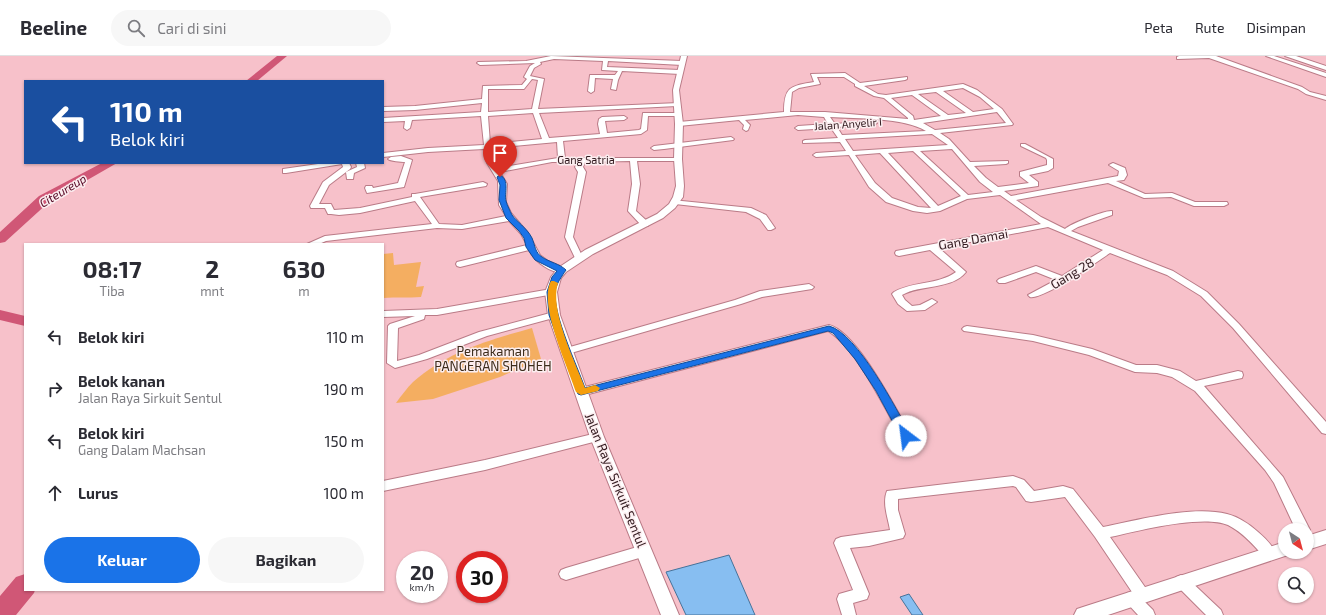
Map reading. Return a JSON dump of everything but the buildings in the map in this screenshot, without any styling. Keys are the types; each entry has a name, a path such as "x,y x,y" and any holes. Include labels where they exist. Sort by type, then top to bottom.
{"highway":[{"path":"1289,56 1326,68"},
{"path":"1309,56 1326,61"}],"main road":[{"path":"551,292 556,277 562,270 579,258 660,216 675,202 680,186 676,90 682,64"},
{"name":"Jalan Raya Sirkuit Sentul","path":"551,292 554,315 597,437 670,615"},
{"path":"1083,615 1277,551"}],"street":[{"path":"490,56 480,63 524,63 550,57 571,56 606,60 682,64"},
{"path":"1209,56 1300,88 1308,93 1326,98"},
{"path":"1179,58 1213,56"},
{"path":"1269,56 1326,75"},
{"path":"606,60 604,69 621,70 682,64"},
{"path":"536,61 538,64 532,67 526,77 541,79 535,111 546,140"},
{"path":"614,89 617,77 621,70"},
{"path":"786,113 786,99 788,93 797,87 818,83 813,75 844,75 857,85 876,95 886,97 958,86 967,87 1000,110 1010,124 935,132 805,142"},
{"path":"590,91 592,76 617,77"},
{"path":"530,78 524,87 485,87 484,101 487,147 490,160 502,181 502,200 510,218 517,223 528,238 530,247 542,262 562,270"},
{"path":"857,85 905,78"},
{"path":"938,90 972,114"},
{"path":"913,93 946,117"},
{"path":"886,97 911,117 913,121 935,132 953,147 968,164 998,192 1048,225 1177,276 1204,294 1252,344 1326,430"},
{"path":"384,109 484,101"},
{"path":"384,120 535,111 586,104 741,119 786,113 825,114 913,121 1000,110"},
{"path":"876,109 880,118"},
{"path":"384,156 428,150 487,147 546,140 644,132 645,114 678,114"},
{"path":"825,114 872,186 889,200 921,210 937,209 966,197 1035,184 1023,174 1045,169 1050,166 1051,160 1048,157 1023,145"},
{"path":"407,128 409,118"},
{"path":"604,136 601,124 602,120 624,118"},
{"path":"741,119 747,125 746,129"},
{"name":"Jalan Anyelir I","path":"798,128 898,121"},
{"path":"654,148 678,153 705,141 731,139"},
{"path":"560,140 562,160"},
{"path":"816,154 953,147"},
{"path":"914,149 966,197"},
{"path":"882,151 937,209"},
{"name":"Gang Satria","path":"495,171 562,160 633,160 678,153"},
{"path":"384,156 409,160 401,186"},
{"path":"579,258 569,237 582,172 579,167 582,160"},
{"path":"633,160 636,184 632,211 645,224"},
{"path":"968,164 1006,162"},
{"path":"286,171 332,164"},
{"path":"346,164 347,167 326,184 314,206 328,206 331,212 336,213 350,212 415,197 483,184"},
{"path":"350,177 349,175 351,172 361,168 360,164"},
{"path":"1008,199 1109,182 1123,175 1122,170 1113,165"},
{"path":"1109,182 1144,196 1172,195 1194,204 1224,204"},
{"path":"369,188 370,191 401,186 407,187 437,226"},
{"path":"675,202 748,210 763,217 771,228"},
{"path":"1066,232 1074,226 1093,220 1102,213 1109,213"},
{"path":"315,243 335,238 437,226 466,227 510,218"},
{"name":"Gang Damai","path":"899,253 1048,225"},
{"path":"931,246 962,272 936,282 902,290 897,294 901,302 910,309 922,308 932,302"},
{"path":"460,264 530,247"},
{"name":"Gang 28","path":"1033,295 1063,280 1110,249"},
{"path":"1002,281 1036,270 1063,280"},
{"path":"567,351 738,302 760,294 809,287"},
{"path":"384,314 419,314 437,312 551,292"},
{"path":"419,314 421,317 393,326 392,363 395,365 423,357 483,334 554,315"},
{"path":"581,392 829,328 836,332 858,357 880,389 906,436"},
{"path":"967,329 1034,338 1072,347 1104,356 1136,368 1169,371 1194,385 1199,388 1270,467 1303,523"},
{"path":"1194,385 1238,375"},
{"path":"384,486 514,458 597,437"},
{"path":"849,615 844,599 862,594 841,543 869,540 898,534 892,510 892,494 1016,481 1020,483 1031,497 1066,491 1100,533 1148,615"},
{"path":"1100,533 1177,519 1222,518 1231,521 1277,551"},
{"path":"566,574 644,551"},
{"path":"1181,582 1216,615"}],"green space":[{"path":"393,253 394,265 421,262 416,287 424,286 421,297 384,298 384,254"},
{"name":"Pemakaman PANGERAN SHOHEH","path":"532,328 541,359 500,377 433,399 396,403 413,382 426,372 454,355 484,342"}],"waterway":[{"name":"Citeureup","path":"252,80 283,56"},
{"name":"Citeureup","path":"0,239 44,199 109,164"},
{"name":"Citeureup","path":"0,315 24,321"},
{"name":"Citeureup","path":"0,615 24,586"}],"slow traffic":[{"path":"554,283 551,292 554,315 581,392 595,388"}],"route":[{"path":"500,177 503,185 503,205 510,218 517,223 528,238 530,247 542,262 562,270 556,277 551,292 554,315 581,392 829,328 836,332 858,357 880,389 906,436"}]}
